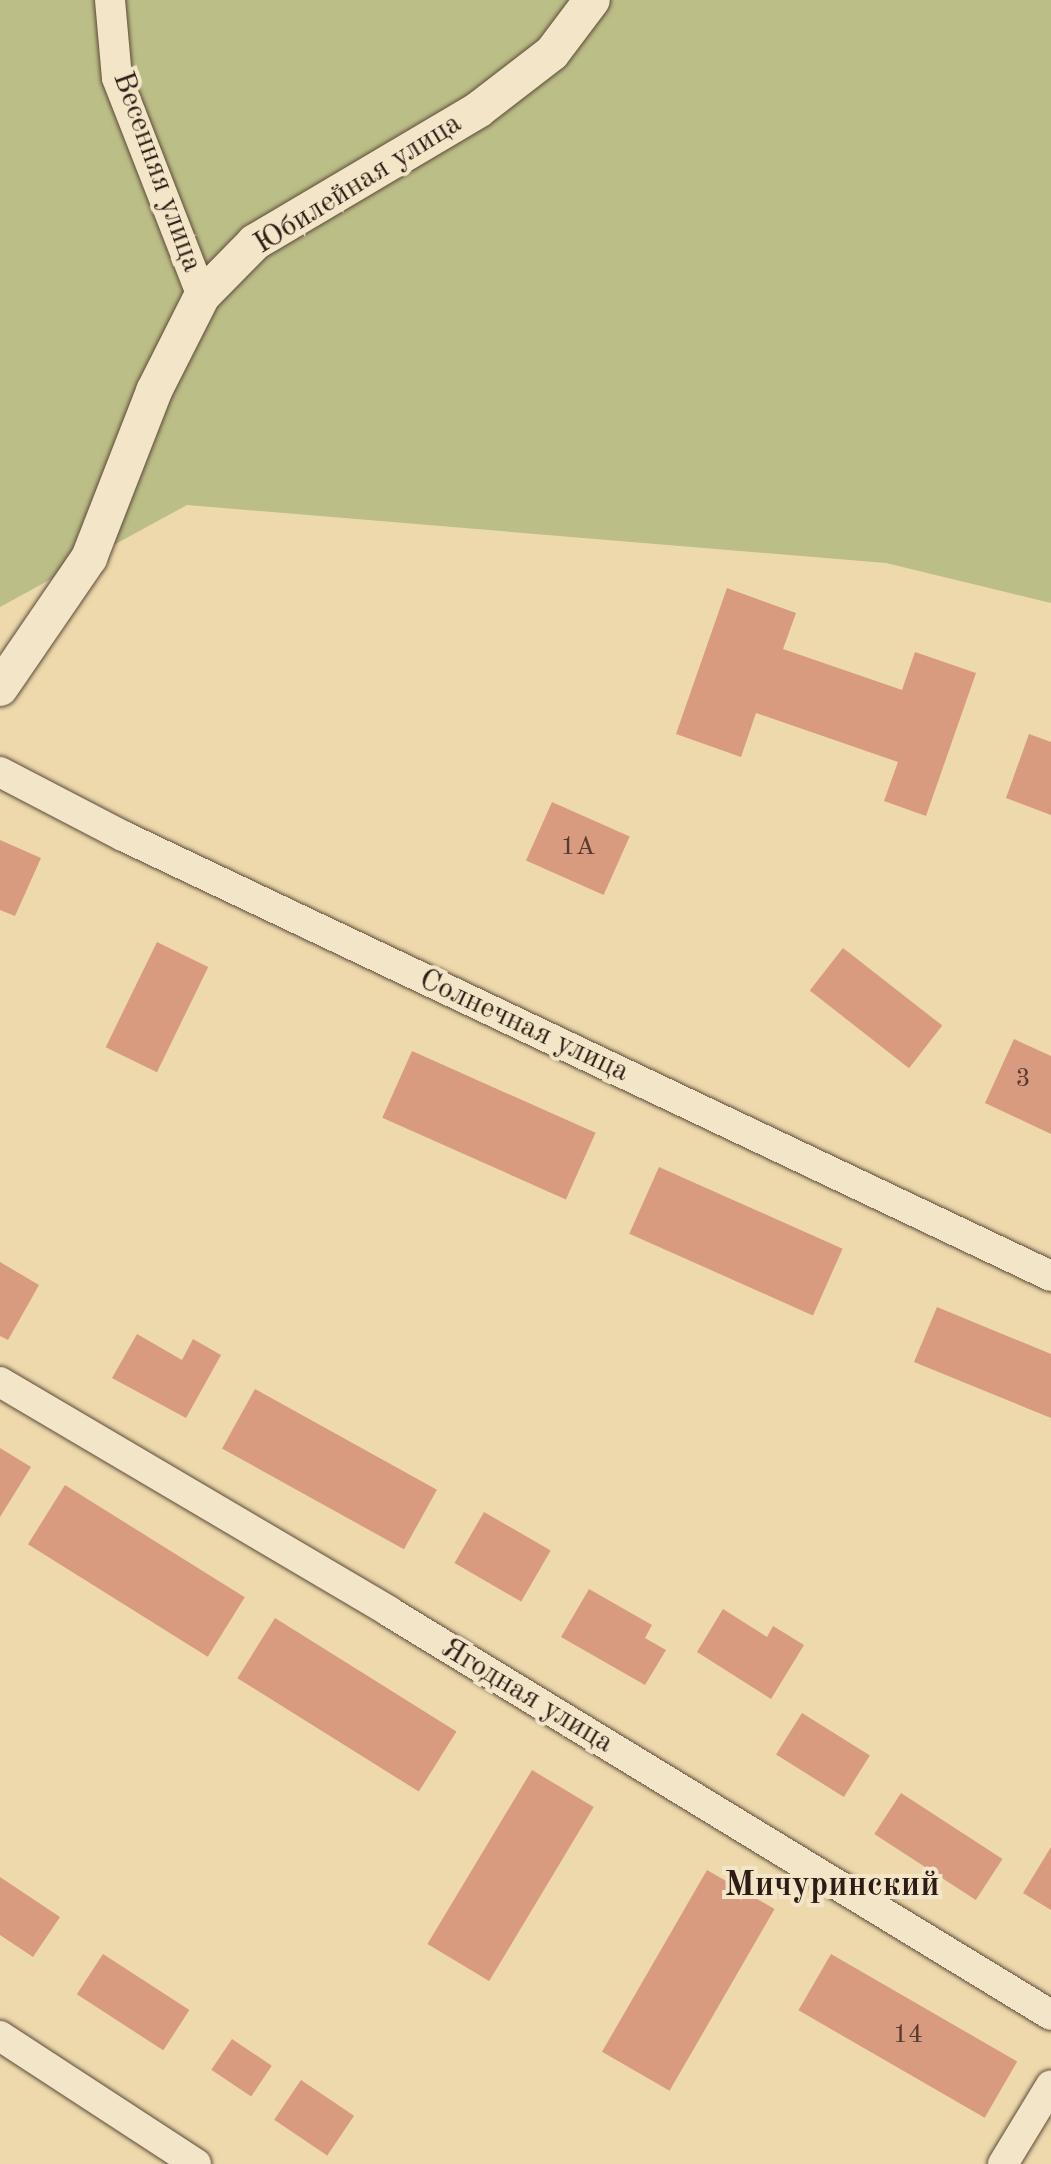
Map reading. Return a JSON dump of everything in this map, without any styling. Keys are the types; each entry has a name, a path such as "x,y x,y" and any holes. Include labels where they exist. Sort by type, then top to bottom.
{"street":[{"name":"Весенняя улица","path":"110,0 117,78 202,296"},
{"name":"Юбилейная улица","path":"0,688 89,558 154,391 202,296 255,242 478,110 552,53 592,0"},
{"name":"Солнечная улица","path":"0,772 123,836 1051,1276"},
{"name":"Ягодная улица","path":"0,1382 388,1611 1051,2015"},
{"path":"0,2036 196,2164"},
{"path":"1003,2164 1051,2085"}],"green space":[{"path":"0,0 1051,0 1051,603 886,563 187,505 0,607"}],"building":[{"path":"727,588 796,613 783,649 902,690 915,652 976,673 926,816 884,801 898,762 756,713 741,757 676,734"},
{"path":"1029,734 1051,742 1051,815 1006,798"},
{"path":"552,802 630,837 604,895 526,860"},
{"path":"0,840 41,858 15,916 0,910"},
{"path":"157,942 208,967 157,1072 106,1047"},
{"path":"843,948 942,1026 909,1068 810,991"},
{"path":"1014,1039 1051,1056 1051,1134 985,1103"},
{"path":"412,1051 596,1133 566,1199 382,1118"},
{"path":"659,1167 843,1249 813,1315 629,1234"},
{"path":"0,1262 39,1285 8,1340 0,1336"},
{"path":"937,1307 1051,1354 1051,1418 914,1362"},
{"path":"137,1334 182,1360 193,1339 221,1355 186,1418 112,1378"},
{"path":"255,1389 437,1490 404,1549 222,1448"},
{"path":"0,1448 31,1467 0,1517"},
{"path":"65,1485 245,1597 208,1657 28,1544"},
{"path":"484,1512 551,1550 521,1602 454,1563"},
{"path":"589,1589 652,1625 645,1638 666,1650 645,1685 561,1637"},
{"path":"723,1609 767,1637 773,1626 804,1645 771,1699 697,1652"},
{"path":"275,1618 456,1731 419,1792 237,1678"},
{"path":"802,1713 870,1755 844,1797 776,1755"},
{"path":"532,1770 594,1807 489,1981 427,1944"},
{"path":"901,1793 1002,1859 976,1900 874,1834"},
{"path":"1051,1847 1051,1910 1023,1893"},
{"path":"707,1870 775,1909 670,2091 602,2052"},
{"path":"0,1877 60,1917 33,1957 0,1935"},
{"path":"103,1954 189,2010 163,2050 77,1994"},
{"path":"831,1954 1017,2062 985,2118 799,2010"},
{"path":"232,2039 272,2066 251,2097 211,2070"},
{"path":"301,2080 354,2116 327,2156 274,2120"}],"district":[{"name":"Мичуринский","path":"832,1887"}]}
